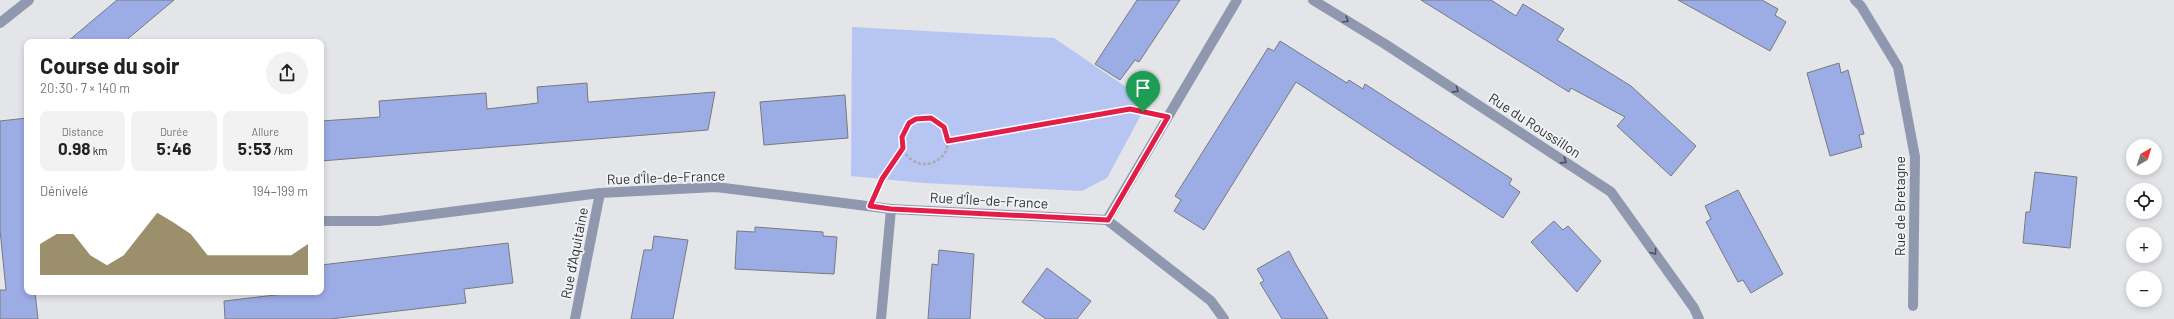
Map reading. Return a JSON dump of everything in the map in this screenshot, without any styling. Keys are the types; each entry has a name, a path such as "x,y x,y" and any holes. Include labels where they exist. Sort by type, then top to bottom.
{"street":[{"path":"0,23 29,0"},
{"path":"1224,319 1211,300 1108,220 1237,0"},
{"name":"Rue du Roussillon","path":"1313,0 1385,44 1611,192 1694,308 1698,319"},
{"name":"Rue de Bretagne","path":"1854,0 1861,6 1898,67 1915,157 1913,306"},
{"name":"Rue d'Île-de-France","path":"324,221 379,221 600,193 716,187 891,209 1108,220"},
{"name":"Rue d'Aquitaine","path":"575,319 600,193"},
{"path":"881,319 891,209"}],"path":[{"path":"948,141 1130,109 1168,117"},
{"path":"923,118 938,122 947,134 948,141 943,156 930,164 922,165 908,158 903,148 902,137 904,129 909,123 923,118"},
{"path":"870,206 882,179 903,148"}],"shaded area":[{"path":"852,27 1054,38 1148,102 1107,178 1082,191 924,183 851,176"}],"building":[{"path":"117,0 174,0 128,39 71,39"},
{"path":"1137,0 1180,0 1139,62 1135,60 1120,80 1095,64"},
{"path":"1421,0 1491,0 1516,16 1523,4 1564,29 1557,40 1631,86 1696,146 1671,176 1617,126 1625,117 1571,88 1569,92"},
{"path":"1678,0 1762,0 1778,9 1775,15 1786,22 1770,51"},
{"path":"1280,41 1347,83 1349,80 1363,89 1365,84 1512,179 1509,184 1520,192 1503,218 1296,82 1204,230 1174,211 1181,200 1175,196 1268,48 1274,51"},
{"path":"1839,63 1841,73 1848,70 1864,134 1859,135 1862,147 1830,156 1807,73"},
{"path":"587,83 588,102 715,92 708,130 324,161 324,121 380,117 379,101 486,93 487,109 538,103 537,87"},
{"path":"845,95 848,138 764,145 760,102"},
{"path":"24,118 24,295 35,295 38,319 0,319 0,290 6,290 0,230 0,121"},
{"path":"2035,172 2077,177 2070,248 2023,243 2026,212 2030,212"},
{"path":"1738,190 1783,274 1751,293 1743,280 1738,282 1706,222 1711,219 1705,206"},
{"path":"1554,221 1563,230 1568,226 1601,261 1577,292 1531,242"},
{"path":"755,227 823,232 823,236 837,237 834,274 735,269 737,231 755,232"},
{"path":"654,236 688,240 673,319 631,319 644,250 652,250"},
{"path":"508,243 513,283 464,289 466,303 330,319 225,319 224,301 275,295 324,295 324,265"},
{"path":"939,250 974,254 970,319 928,319 932,264 938,265"},
{"path":"1289,251 1328,319 1282,319 1260,283 1264,281 1257,269"},
{"path":"1047,268 1091,301 1077,319 1046,319 1022,302"}],"route":[{"path":"1130,109 1143,112 1168,117 1108,220 891,209 870,206 882,179 903,148 901,144 904,129 909,123 916,119 931,118 938,122 944,127 948,141 1130,109"}]}
